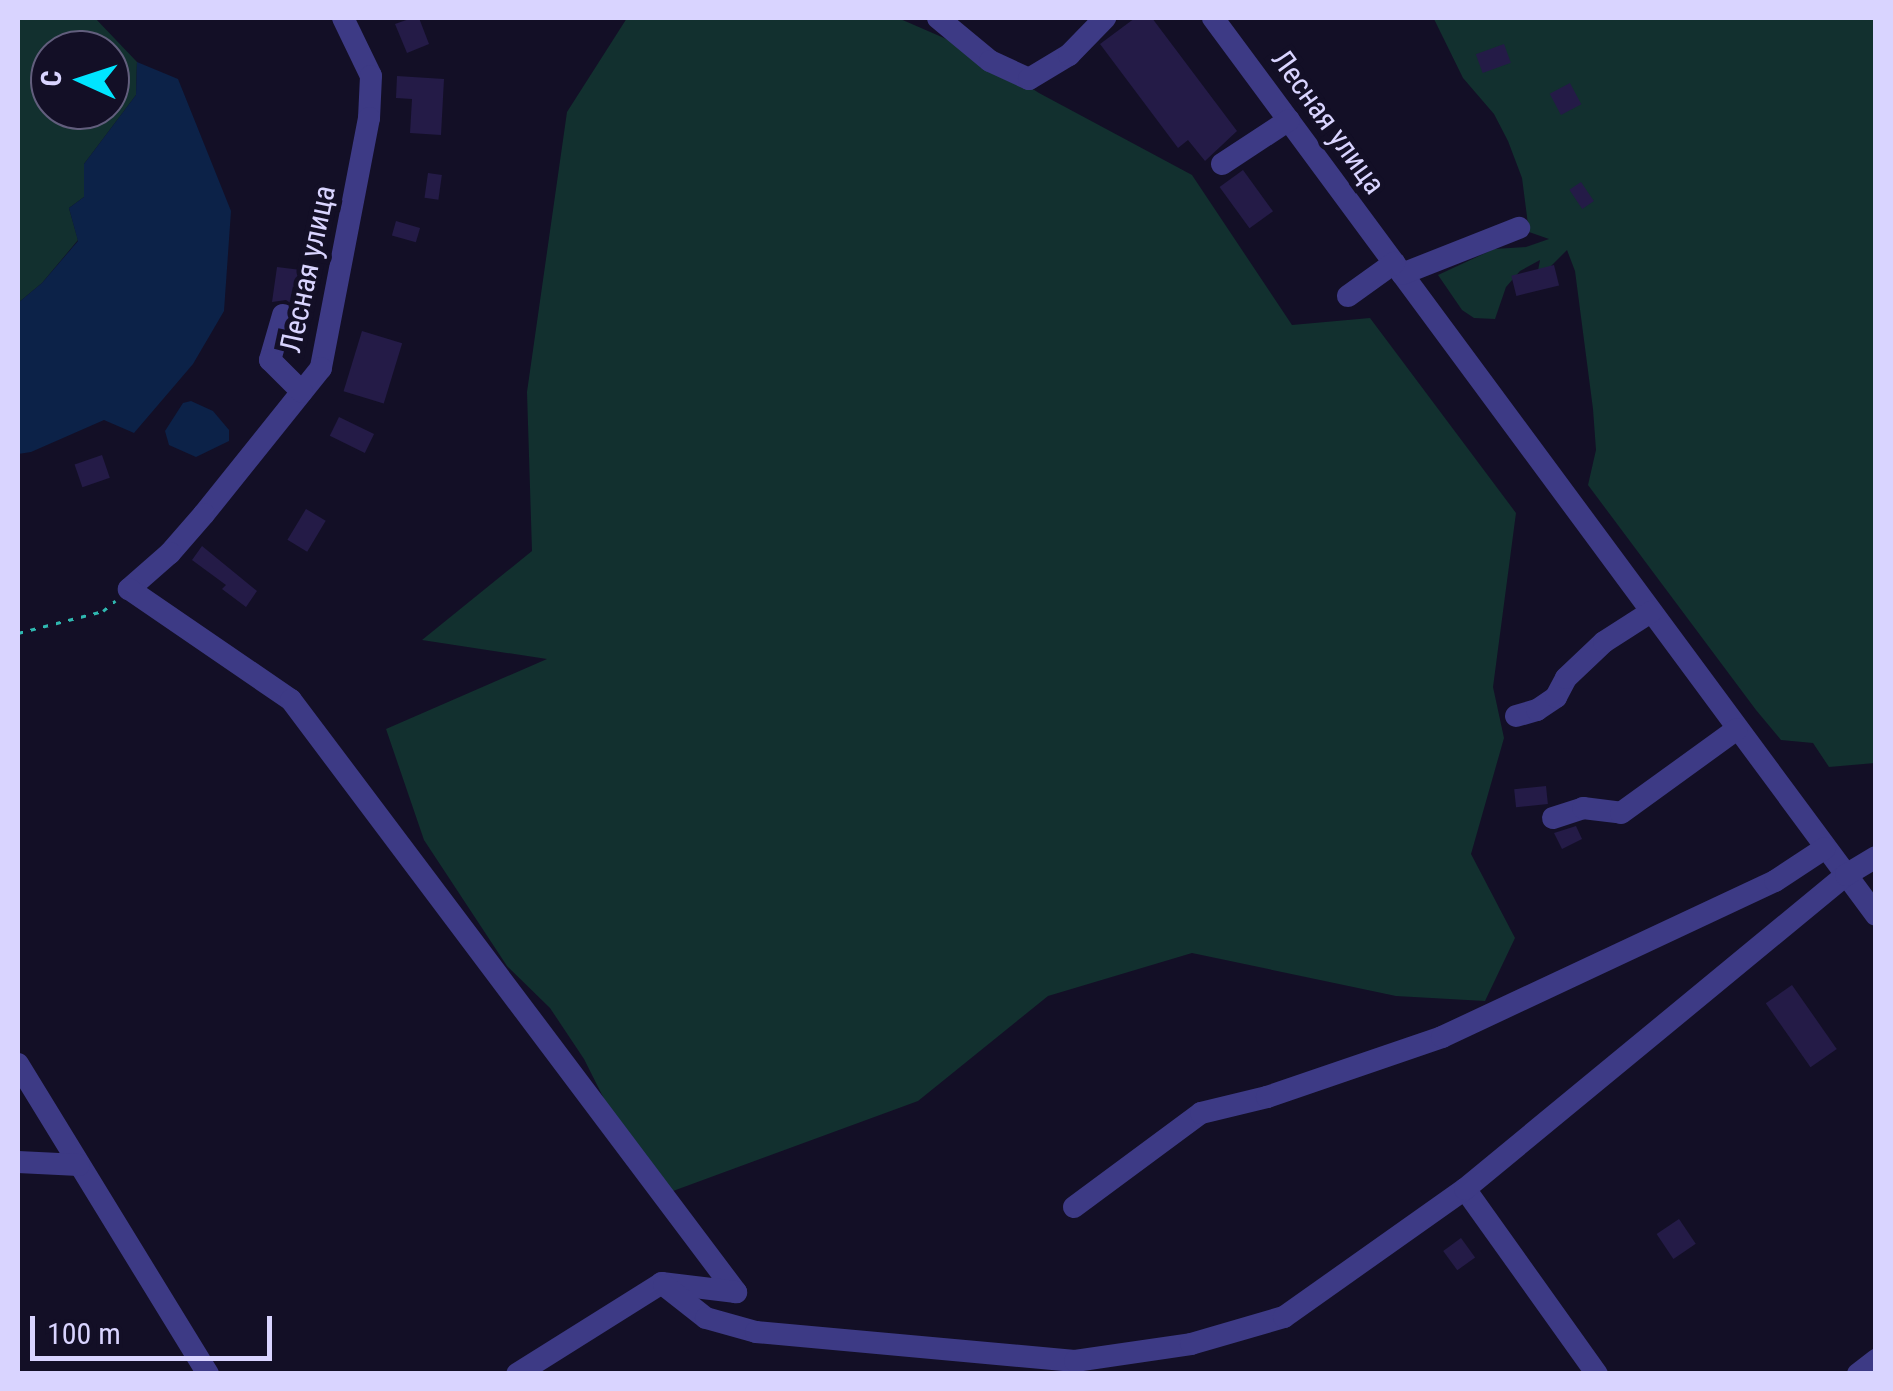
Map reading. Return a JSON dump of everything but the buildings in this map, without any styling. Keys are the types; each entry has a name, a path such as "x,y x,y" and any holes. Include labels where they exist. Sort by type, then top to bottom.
{"street":[{"name":"Лесная улица","path":"130,589 182,540 321,368 369,118 371,76 344,18"},
{"path":"938,18 990,60 1029,78 1069,54 1105,18"},
{"name":"Лесная улица","path":"1213,18 1876,915"},
{"path":"1222,164 1289,120"},
{"path":"1348,296 1398,269 1519,228"},
{"path":"283,315 270,360 302,392"},
{"path":"130,589 292,700 736,1292 662,1283 517,1374"},
{"path":"1516,716 1536,710 1556,696 1566,678 1604,642 1651,612"},
{"path":"1553,818 1583,808 1620,813 1737,729"},
{"path":"1074,1207 1201,1112 1267,1097 1442,1038 1774,881 1825,848"},
{"path":"662,1283 706,1318 756,1332 1074,1360 1191,1344 1284,1318 1465,1189 1846,876 1876,856"},
{"path":"18,1064 208,1374"},
{"path":"18,1162 80,1165"},
{"path":"1465,1189 1597,1374"},
{"path":"1858,1374 1876,1360"}],"path":[{"path":"18,633 102,611 130,589"}],"green space":[{"path":"18,18 95,18 106,30 30,30 30,130 110,130 84,164 84,197 69,208 78,240 42,283 18,303"},
{"path":"627,18 898,18 974,51 1039,93 1192,175 1292,325 1370,318 1516,513 1493,687 1504,738 1471,854 1515,938 1485,1001 1396,996 1192,953 1048,996 918,1101 654,1198 584,1059 550,1008 507,966 424,840 386,729 547,659 422,640 532,551 527,392 567,112"},
{"path":"1875,18 1875,763 1829,767 1813,743 1781,740 1588,485 1596,450 1593,409 1575,271 1567,250 1536,281 1540,260 1520,271 1506,287 1495,319 1474,318 1462,310 1438,275 1494,249 1526,247 1549,239 1529,232 1522,178 1508,141 1494,114 1463,78 1434,19"},
{"path":"130,55 137,62 136,95 130,103"}],"water":[{"path":"137,62 178,79 231,211 224,311 193,364 134,433 104,420 18,454 18,303 42,283 78,241 69,208 84,197 84,164 110,130 130,130 130,103 136,95"},
{"path":"191,401 213,411 229,430 229,441 196,457 169,445 165,431 183,403"}]}
